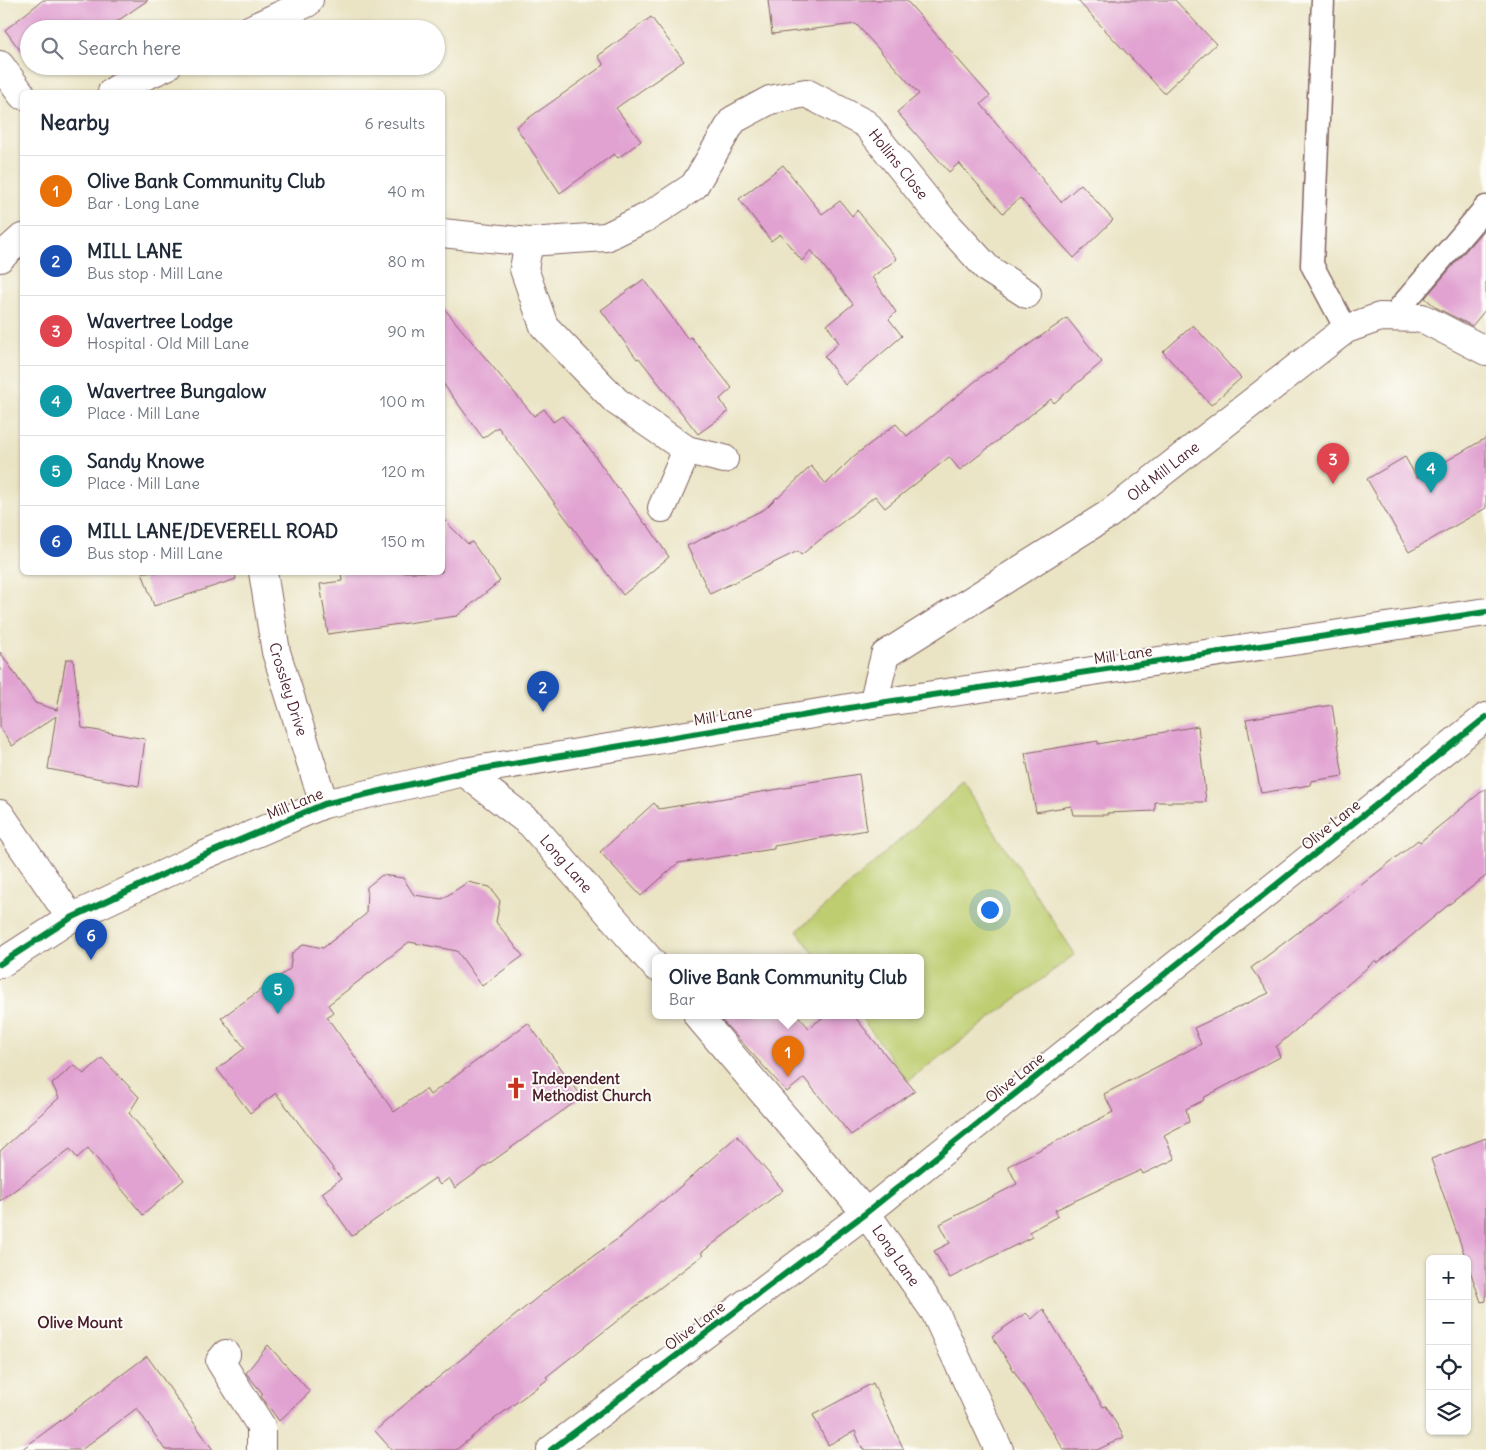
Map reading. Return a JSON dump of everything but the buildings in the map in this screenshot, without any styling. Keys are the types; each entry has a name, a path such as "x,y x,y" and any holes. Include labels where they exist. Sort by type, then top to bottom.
{"street":[{"path":"270,20 310,0"},
{"path":"0,64 20,92"},
{"path":"115,90 147,75"},
{"name":"Hollins Close","path":"445,233 528,242 606,237 649,216 694,186 733,120 770,100 806,93 866,124 942,219 988,269 1026,294"},
{"path":"0,258 20,240"},
{"path":"528,242 524,269 544,326 616,401 687,450 724,460"},
{"name":"Old Mill Lane","path":"874,704 885,655 1109,514 1346,329 1380,317 1422,318 1486,351"},
{"path":"662,508 687,450"},
{"name":"Crossley Drive","path":"263,575 276,652 324,804"},
{"name":"Mill Lane","path":"0,964 71,918 200,857 324,804 464,772 874,704 1486,612"},
{"name":"Olive Lane","path":"552,1450 866,1213 1486,717"},
{"name":"Long Lane","path":"464,772 531,824 652,961"},
{"path":"0,814 71,918"},
{"name":"Long Lane","path":"701,1019 866,1213 935,1312 999,1450"},
{"path":"226,1354 220,1361 261,1426 261,1450"}],"lane":[{"path":"1323,0 1312,265 1346,329"},
{"path":"1391,318 1486,207"}],"green space":[{"path":"963,784 1075,954 908,1081 862,1019 924,1019 924,954 814,954 797,931"}],"cycle path":[{"path":"0,964 71,918 200,857 324,804 464,772 873,704 1486,612"},
{"path":"551,1450 866,1213 1486,717"}],"place":[{"name":"Wavertree Lodge","path":"1333,484"},
{"name":"Wavertree Bungalow","path":"1431,493"},
{"name":"MILL LANE","path":"543,712"},
{"name":"MILL LANE/DEVERELL ROAD","path":"91,960"},
{"name":"Sandy Knowe","path":"278,1014"},
{"name":"Olive Bank Community Club","path":"788,1077"},
{"name":"Independent Methodist Church","path":"516,1088"}],"district":[{"name":"Olive Mount","path":"80,1322"}]}
